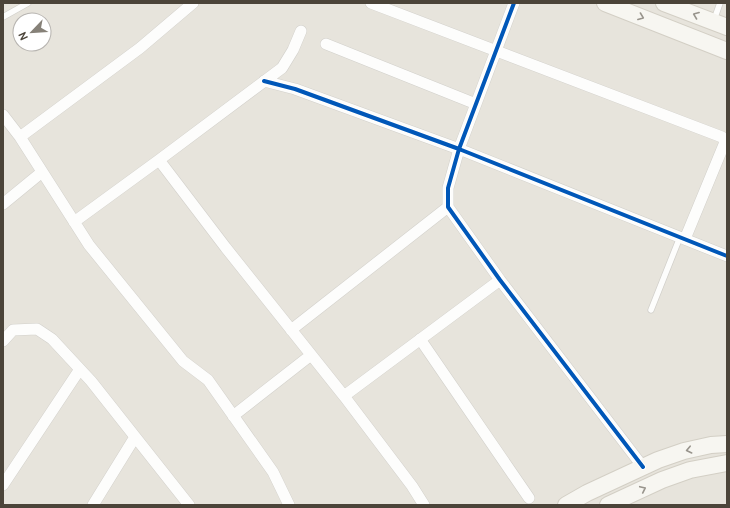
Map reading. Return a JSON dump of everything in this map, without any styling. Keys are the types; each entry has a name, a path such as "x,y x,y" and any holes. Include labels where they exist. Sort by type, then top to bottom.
{"street":[{"path":"20,137 140,48 193,3"},
{"path":"371,3 722,137 724,142 683,238"},
{"path":"514,3 459,149 448,188 448,206 500,280 643,467"},
{"path":"605,3 727,51"},
{"path":"664,3 720,25"},
{"path":"74,222 282,68 302,31"},
{"path":"326,44 476,104"},
{"path":"264,81 295,89 459,149 727,256"},
{"path":"3,115 20,137 89,244 183,361 208,380 273,472 289,505"},
{"path":"159,160 226,248 344,396 412,486 424,505"},
{"path":"3,204 42,172"},
{"path":"291,330 448,206"},
{"path":"344,396 500,280"},
{"path":"3,340 13,330 37,329 52,339 91,381 189,505"},
{"path":"420,339 529,498"},
{"path":"233,416 311,354"},
{"path":"3,485 80,369"},
{"path":"93,505 135,437"},
{"path":"566,505 587,493 658,460 684,451 711,445 727,444"},
{"path":"608,505 662,480 690,470 727,462"}],"lane":[{"path":"3,17 28,3"},
{"path":"720,3 720,25"},
{"path":"651,310 683,238"}],"shaded area":[{"path":"3,3 727,3 727,505 3,505"}],"cycle path":[{"path":"514,3 459,149 448,188 448,207 500,280 643,467"},
{"path":"264,81 295,89 459,149 727,256"}]}
